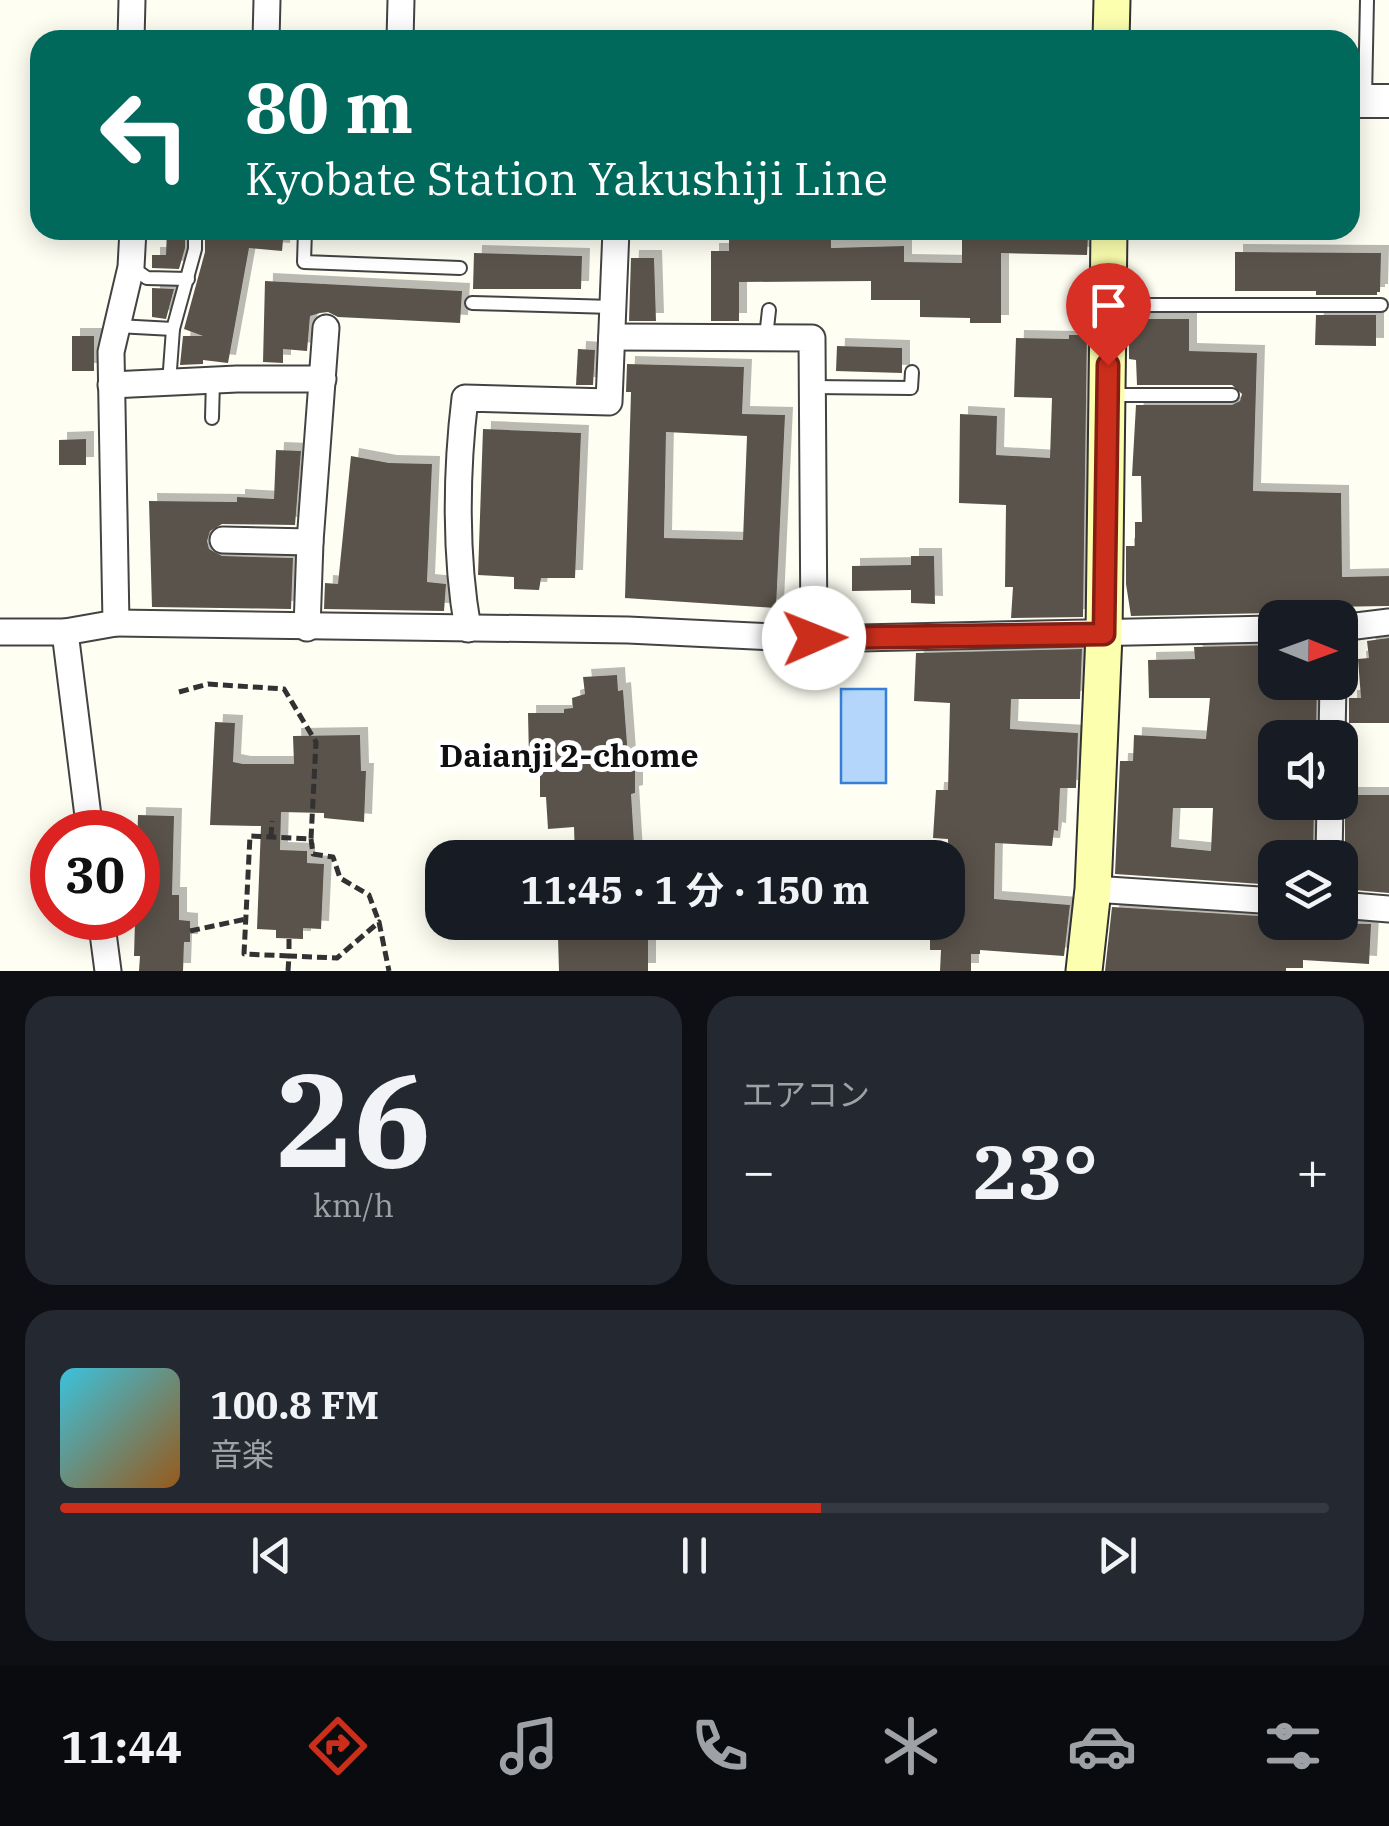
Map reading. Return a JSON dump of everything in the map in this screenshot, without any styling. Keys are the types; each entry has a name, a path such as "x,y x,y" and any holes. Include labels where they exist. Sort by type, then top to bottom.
{"main road":[{"path":"1111,30 1112,0"},
{"path":"1084,971 1094,890 1104,634 1110,240"}],"street":[{"path":"131,30 132,0"},
{"path":"266,30 267,0"},
{"path":"400,0 400,30"},
{"path":"116,622 111,352 133,240"},
{"path":"468,630 461,587 457,465 464,398 610,402 616,240"},
{"path":"307,628 313,421 323,379 326,328"},
{"path":"612,337 812,338 814,638"},
{"path":"112,385 323,379"},
{"path":"223,540 310,542"},
{"path":"0,632 65,632 116,622 307,628 628,630 814,638 1258,629"},
{"path":"1358,626 1389,622"},
{"path":"65,632 87,810"},
{"path":"1094,890 1258,900"},
{"path":"1358,907 1389,909"},
{"path":"104,940 108,971"}],"lane":[{"path":"1367,0 1368,101"},
{"path":"169,383 173,329 194,240"},
{"path":"305,240 304,262 460,268"},
{"path":"131,266 147,278 188,279"},
{"path":"472,303 613,307"},
{"path":"1109,305 1381,305"},
{"path":"766,338 769,310"},
{"path":"117,326 173,329"},
{"path":"812,386 911,388 912,372"},
{"path":"212,418 214,380"},
{"path":"1108,396 1232,395"}],"path":[{"path":"179,692 208,684 284,689 316,742 313,854 333,857 340,878 369,895 389,971"},
{"path":"272,821 272,837"},
{"path":"311,838 250,836 244,954 336,958 378,922"},
{"path":"190,931 246,919"},
{"path":"288,971 289,938"}],"water":[{"path":"841,689 886,689 886,783 841,783"}],"building":[{"path":"167,240 185,240 179,269 152,268 152,255 166,255"},
{"path":"205,240 283,240 282,251 249,248 228,363 203,360 203,364 180,365 183,336 203,336 184,329"},
{"path":"729,240 831,240 831,248 904,246 904,262 962,263 962,240 1088,240 1087,255 1001,253 1001,323 920,317 920,300 871,300 871,281 739,282 739,321 711,321 711,251 729,251"},
{"path":"1235,252 1381,253 1380,292 1316,295 1316,291 1235,291"},
{"path":"474,253 582,256 581,289 473,289"},
{"path":"631,258 654,258 656,321 629,321"},
{"path":"265,281 462,291 460,323 320,313 310,316 307,351 283,349 283,363 263,362"},
{"path":"152,288 174,289 166,319 152,317"},
{"path":"1316,315 1376,315 1376,346 1315,345"},
{"path":"1129,319 1189,319 1189,351 1257,353 1253,491 1341,493 1342,577 1389,576 1389,606 1358,606 1358,600 1258,600 1258,613 1131,616 1126,546 1135,546 1135,522 1142,522 1141,476 1132,476 1136,405 1232,405 1240,401 1242,394 1232,385 1137,385 1136,360 1129,359"},
{"path":"1080,329 1087,329 1083,617 1011,618 1013,587 1005,587 1006,505 959,503 960,414 997,416 996,455 1050,458 1052,398 1014,397 1016,338 1069,339 1069,335 1080,335"},
{"path":"72,336 94,336 94,371 72,371"},
{"path":"837,346 902,348 902,373 836,371"},
{"path":"578,349 595,350 593,385 576,385"},
{"path":"627,364 744,367 742,414 785,415 776,608 625,598 631,392 626,392","holes":["666,432 747,436 743,540 664,538"]},
{"path":"483,429 581,433 575,578 541,578 539,590 514,589 514,577 478,575"},
{"path":"86,439 86,465 59,465 59,440"},
{"path":"276,450 301,451 295,525 222,524 210,531 207,541 209,549 222,556 293,558 291,609 152,607 149,501 274,499"},
{"path":"351,456 389,463 432,464 427,582 446,584 444,611 324,609 325,583 338,584"},
{"path":"911,556 934,556 935,604 911,603 911,590 852,591 852,566 911,565"},
{"path":"1389,638 1389,723 1349,720 1349,700 1361,698 1358,659 1369,658 1367,641"},
{"path":"1258,645 1258,700 1317,700 1316,720 1258,720 1258,820 1314,820 1313,840 1258,840 1258,884 1115,874 1120,761 1133,761 1134,735 1206,739 1210,698 1149,698 1148,660 1195,659 1194,647","holes":["1173,808 1213,808 1211,851 1171,847"]},
{"path":"1082,649 1080,699 1011,699 1010,729 1078,733 1076,788 1060,788 1058,831 1054,830 1052,846 995,843 994,899 1070,905 1064,956 980,950 980,954 971,954 971,971 940,971 941,950 930,950 930,940 965,940 965,840 933,838 936,790 948,790 950,703 914,701 916,653"},
{"path":"617,675 618,691 623,690 629,771 635,770 635,793 631,794 634,840 574,840 574,827 548,829 546,797 540,797 540,757 529,757 528,713 564,713 564,709 573,708 572,698 585,694 583,677"},
{"path":"215,722 235,723 233,762 243,764 294,764 293,736 360,735 361,771 366,771 364,822 324,818 324,813 281,812 280,850 307,851 307,863 324,864 321,929 303,928 303,939 276,938 276,930 257,929 261,826 210,825"},
{"path":"1358,795 1389,795 1389,893 1358,890 1358,840 1345,840 1345,820 1358,820"},
{"path":"160,816 174,816 172,895 179,895 179,920 190,921 190,942 184,942 183,971 139,971 140,956 134,956 134,940 160,940"},
{"path":"1112,907 1258,916 1258,940 1358,940 1358,924 1371,924 1369,964 1303,960 1303,968 1286,971 1105,971"},
{"path":"558,940 648,940 648,971 559,971"}],"district":[{"name":"Daianji 2-chome","path":"569,755"}],"route":[{"path":"814,638 1104,634 1108,365"}]}
